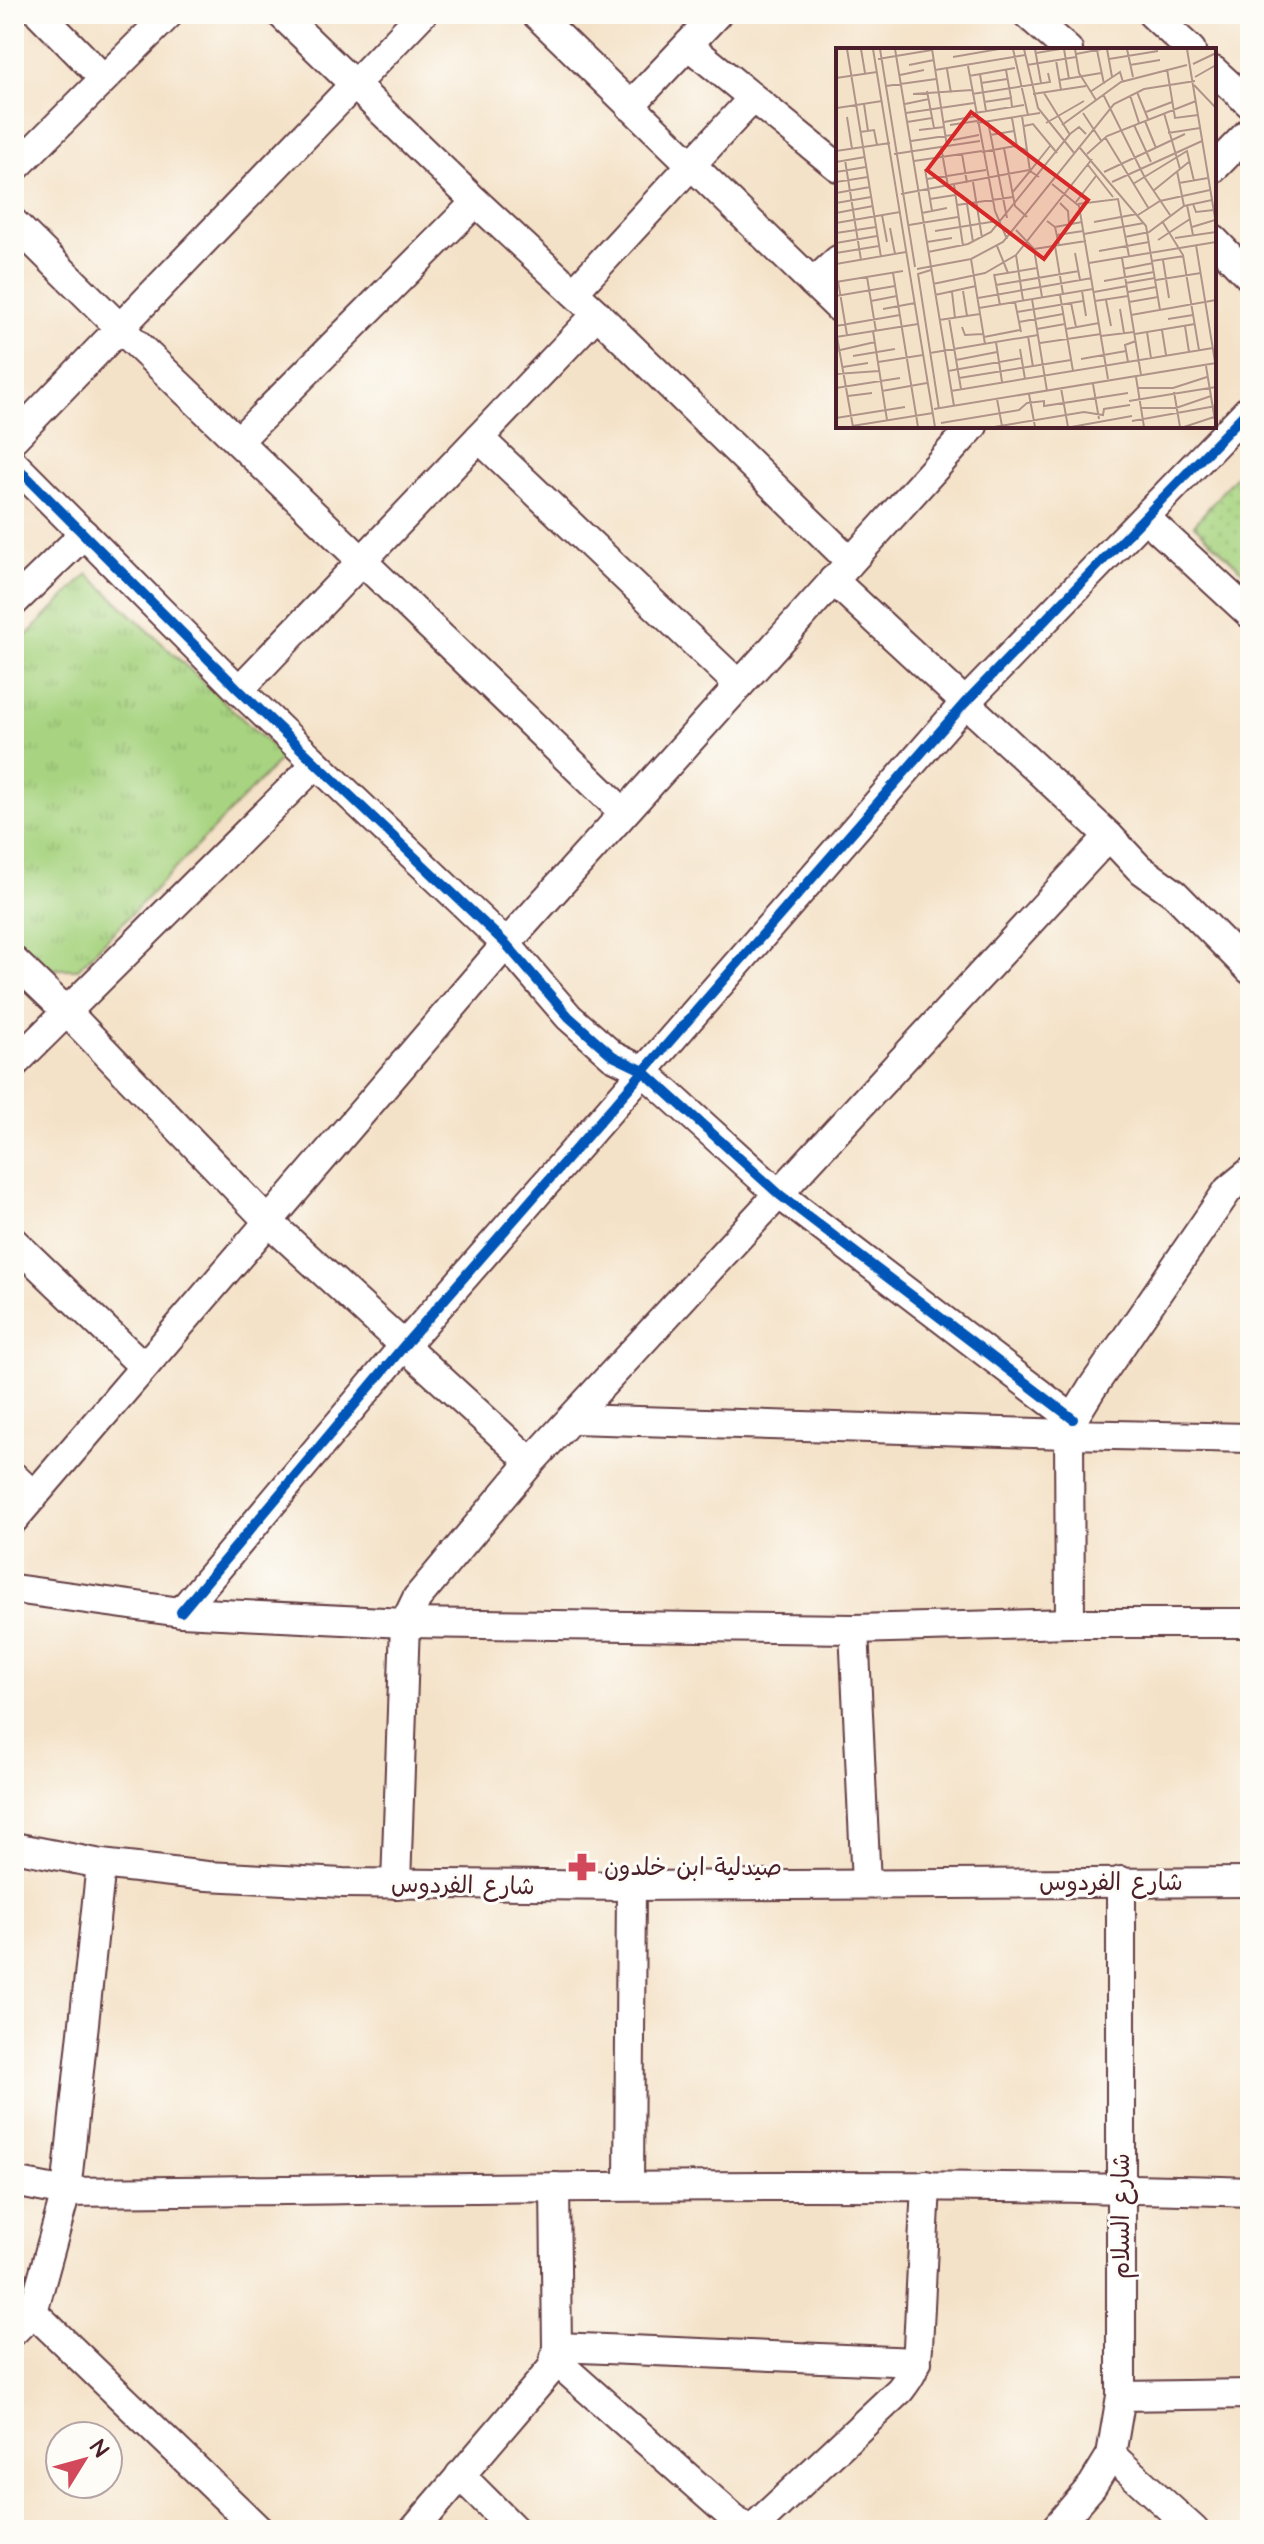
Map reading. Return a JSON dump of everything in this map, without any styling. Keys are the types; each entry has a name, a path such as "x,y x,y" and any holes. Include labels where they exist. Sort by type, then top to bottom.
{"street":[{"path":"40,14 103,78"},
{"path":"14,169 169,14"},
{"path":"281,14 352,85 597,314 964,704 1109,836 1139,868 1175,894 1250,970"},
{"path":"14,438 422,14"},
{"path":"630,106 717,14"},
{"path":"1152,14 1189,48"},
{"path":"1029,15 1066,48"},
{"path":"548,18 630,106 836,305"},
{"path":"688,45 836,165"},
{"path":"1216,73 1250,104"},
{"path":"574,292 752,99"},
{"path":"1216,166 1250,131"},
{"path":"238,441 476,202"},
{"path":"14,223 623,812"},
{"path":"1216,242 1250,277"},
{"path":"813,283 836,262"},
{"path":"239,690 597,314"},
{"path":"181,1612 403,1347 964,704 1250,408"},
{"path":"14,1519 24,1486 143,1366 506,944 967,428"},
{"path":"479,438 739,685"},
{"path":"14,464 239,690 506,944 569,1017 613,1056 642,1070 780,1195 1071,1426"},
{"path":"1146,518 1250,614"},
{"path":"14,602 84,534"},
{"path":"14,1064 316,764"},
{"path":"396,1884 405,1623 417,1598 531,1462 1109,836"},
{"path":"14,961 269,1222 531,1462"},
{"path":"1070,1623 1071,1426 1228,1190 1250,1172"},
{"path":"14,1242 143,1366"},
{"path":"572,1419 1071,1426 1250,1438"},
{"path":"14,1589 181,1612 405,1623 854,1629 1070,1623 1250,1623"},
{"path":"854,1629 866,1884"},
{"name":"شارع الفردوس","path":"14,1847 101,1864 207,1876 396,1884 631,1886 1250,1882"},
{"path":"101,1864 66,2192 23,2322 259,2530"},
{"name":"شارع السلام","path":"1054,2530 1092,2486 1111,2455 1121,2396 1121,1881"},
{"path":"629,2185 631,1886"},
{"path":"14,2182 66,2192 629,2185 926,2185 1250,2192"},
{"path":"556,2354 749,2530 900,2390 912,2375 917,2362 926,2185"},
{"path":"414,2530 550,2371 556,2354 555,2187"},
{"path":"556,2354 917,2362"},
{"path":"1121,2396 1250,2394"},
{"path":"1111,2455 1194,2530"},
{"path":"460,2475 515,2530"}],"green space":[{"path":"1250,459 1250,578 1194,525"},
{"path":"88,574 283,757 78,969 52,969 14,937 14,648"}],"cycle path":[{"path":"181,1612 403,1347 964,704 1250,408"},
{"path":"14,464 239,690 506,944 569,1017 613,1056 642,1070 780,1195 1073,1419"}],"place":[{"name":"صيدلية ابن خلدون","path":"582,1867"}]}
